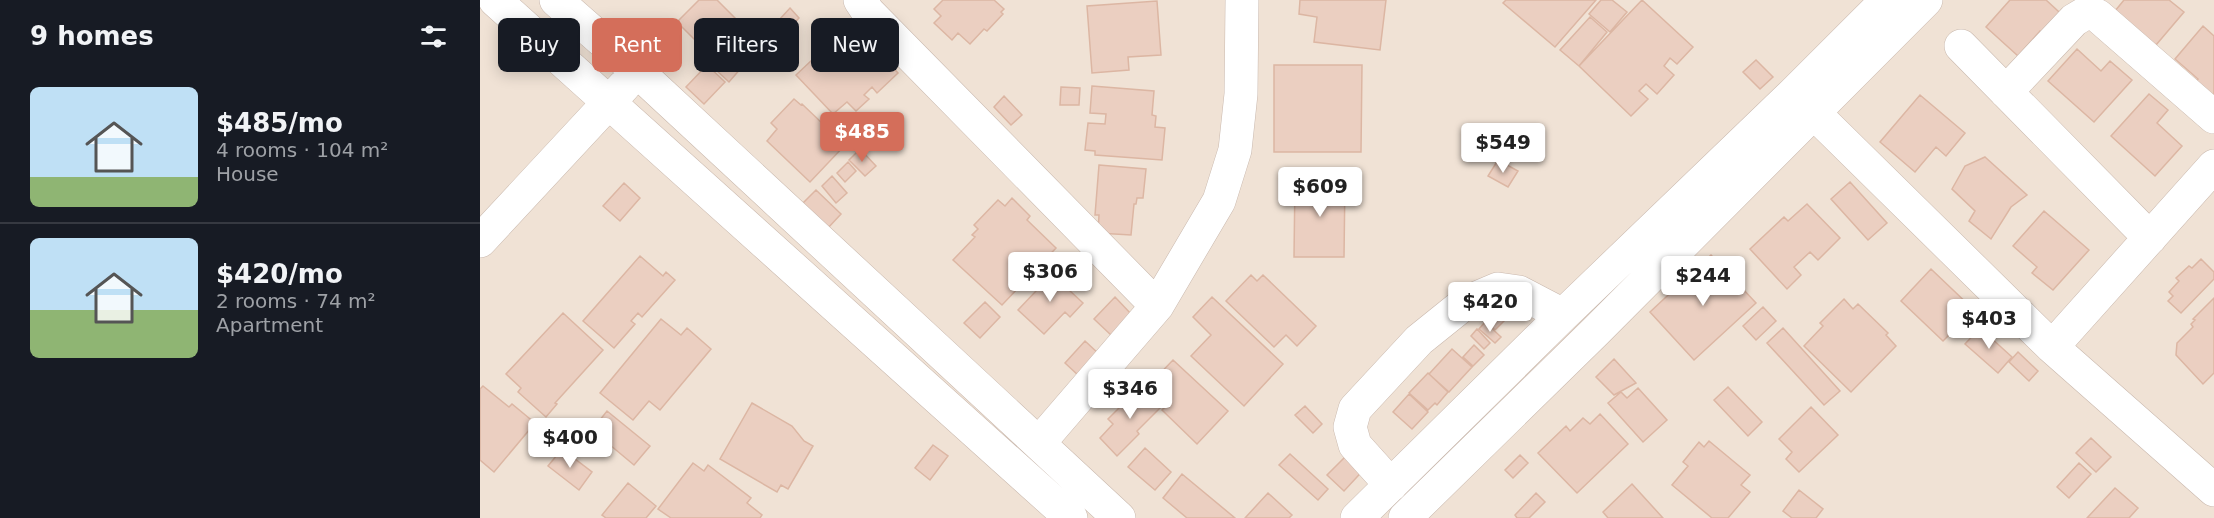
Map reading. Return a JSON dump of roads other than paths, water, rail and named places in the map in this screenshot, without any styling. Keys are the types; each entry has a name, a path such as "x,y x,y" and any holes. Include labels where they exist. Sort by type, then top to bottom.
{"street":[{"path":"495,0 1071,518"},
{"path":"556,0 592,32"},
{"path":"860,0 868,12 1157,306"},
{"path":"1039,443 1157,306 1219,201 1234,150 1241,94 1242,0"},
{"path":"1405,518 1596,331 1805,101 1887,0"},
{"path":"1357,518 1563,315 1805,101 1926,0"},
{"path":"2006,92 2074,20 2090,11 2214,117"},
{"path":"1961,46 2150,238"},
{"path":"480,241 638,72 1119,518"},
{"path":"1805,101 2052,347 2214,490"},
{"path":"2052,347 2214,166"},
{"path":"1391,485 1355,445 1350,427 1355,409 1419,340 1466,303 1498,289 1519,291 1563,315"}]}
